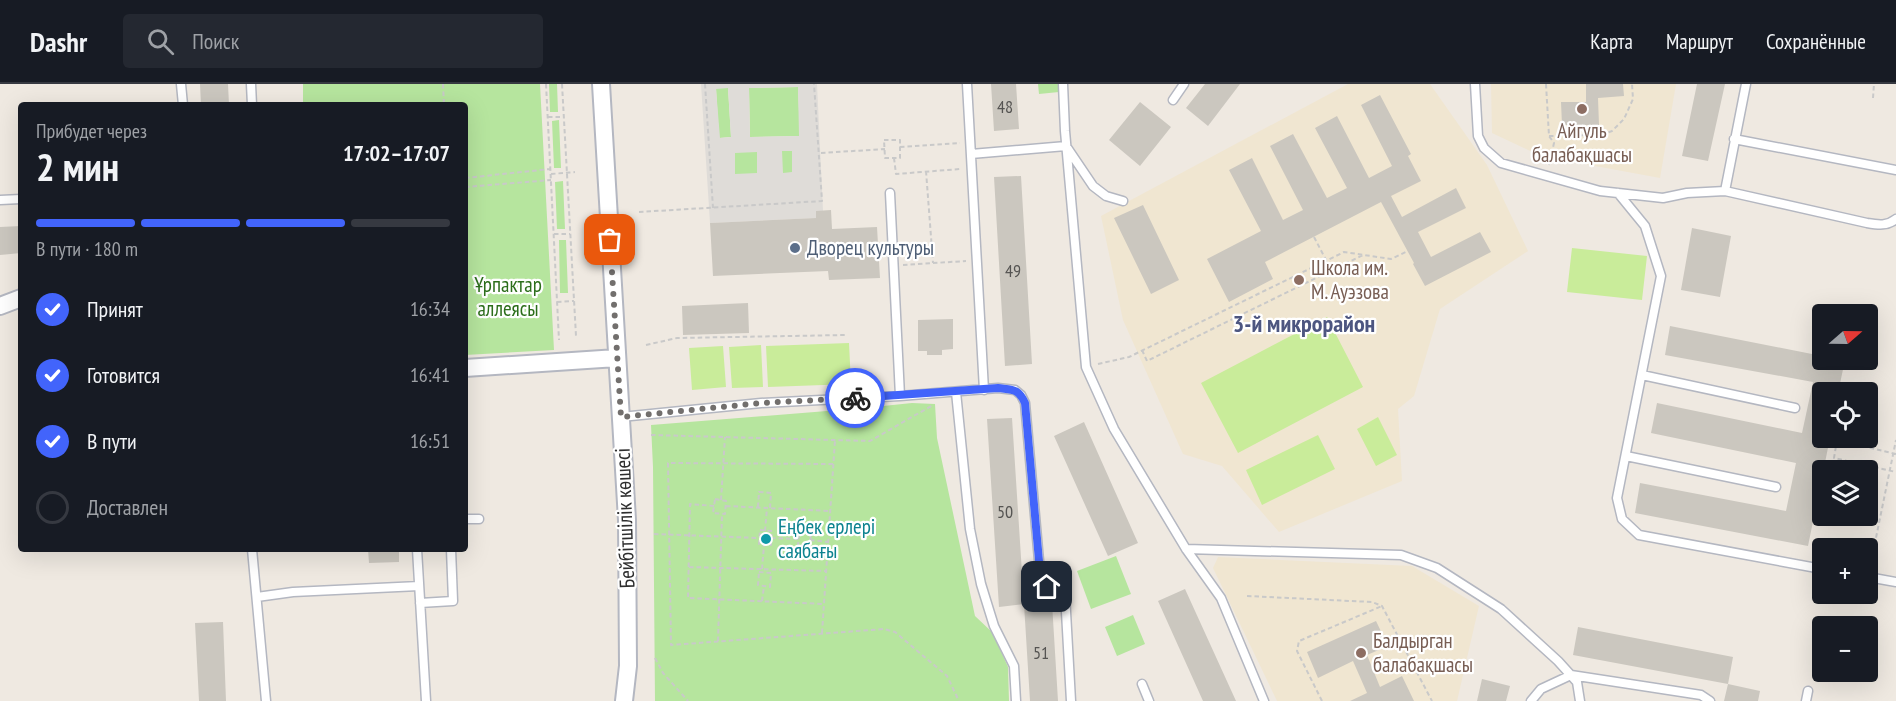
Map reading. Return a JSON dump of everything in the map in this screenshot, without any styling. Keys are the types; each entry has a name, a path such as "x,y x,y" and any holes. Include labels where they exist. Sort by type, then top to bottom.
{"street":[{"name":"Бейбітшілік көшесі","path":"601,84 627,532 628,666 624,701"},
{"path":"0,306 18,299"},
{"path":"468,368 617,358"}],"lane":[{"path":"181,84 183,102"},
{"path":"251,84 252,102"},
{"path":"967,84 984,390"},
{"path":"1063,84 1066,146 1086,367 1114,429 1186,549 1221,598 1264,701"},
{"path":"1173,99 1184,84"},
{"path":"1475,84 1478,136 1484,148 1501,164 1600,191 1663,198 1688,193 1725,191 1867,223 1883,225 1890,224 1896,219"},
{"path":"1725,191 1746,84"},
{"path":"1734,139 1896,170"},
{"path":"971,154 1066,146"},
{"path":"1066,146 1094,186 1106,196 1123,201"},
{"path":"891,193 900,396"},
{"path":"1618,193 1645,226 1661,276 1617,498 1622,519 1639,535 1812,567"},
{"path":"0,200 18,199"},
{"path":"1642,375 1795,408"},
{"path":"621,417 761,403 1015,390 1025,403 1041,583 1047,587 1059,589 1065,594 1071,701"},
{"path":"956,392 970,530 981,584 994,626 1014,666 1016,701"},
{"path":"1626,456 1776,486"},
{"path":"468,519 479,519"},
{"path":"1186,549 1401,555 1437,568 1501,609 1558,661 1577,682 1580,701"},
{"path":"252,552 266,701"},
{"path":"417,552 426,701"},
{"path":"420,603 453,601 451,552"},
{"path":"1878,579 1896,582"},
{"path":"256,597 293,592 419,586"},
{"path":"1531,701 1541,689 1570,675 1701,694 1710,701"},
{"path":"1142,684 1149,701"},
{"path":"1806,701 1808,691"}],"path":[{"path":"443,84 444,102"},
{"path":"546,84 559,340"},
{"path":"562,84 576,336"},
{"path":"705,84 713,208"},
{"path":"639,212 822,201 814,84"},
{"path":"1546,84 1549,136 1554,143 1546,176"},
{"path":"1549,136 1602,135 1612,132 1624,119 1633,99 1632,84"},
{"path":"1873,98 1874,84"},
{"path":"548,117 564,117"},
{"path":"885,140 900,140 900,147 900,158 885,158 885,140"},
{"path":"900,147 970,143"},
{"path":"821,153 885,149"},
{"path":"894,158 896,174 971,168"},
{"path":"468,178 550,169"},
{"path":"926,171 933,263"},
{"path":"550,174 575,172"},
{"path":"468,187 551,180"},
{"path":"554,234 570,234"},
{"path":"1314,237 1326,260"},
{"path":"1086,367 1129,357 1344,252 1391,259 1408,251"},
{"path":"1142,350 1147,361 1365,255"},
{"path":"894,266 976,260"},
{"path":"557,302 574,301"},
{"path":"646,345 677,339 846,335"},
{"path":"651,435 870,441 935,404"},
{"path":"721,500 724,437"},
{"path":"822,633 835,440"},
{"path":"1895,454 1837,440 1834,458 1896,472"},
{"path":"1876,538 1895,454 1896,440"},
{"path":"833,464 668,463 671,645 884,629 896,632 947,676 959,701"},
{"path":"758,507 759,492 771,493 765,531"},
{"path":"718,641 722,514 725,514 726,501 715,500 713,513 722,514"},
{"path":"714,506 690,504 688,598 824,604"},
{"path":"726,506 830,511"},
{"path":"760,530 765,531 772,531 771,545 759,544 760,530"},
{"path":"799,532 811,533 810,547 798,546 799,539 799,532"},
{"path":"654,534 759,538"},
{"path":"771,537 799,539"},
{"path":"810,540 828,542"},
{"path":"764,570 765,544"},
{"path":"689,567 826,571"},
{"path":"764,570 771,573 770,586 758,585 759,572 764,570"},
{"path":"762,601 764,586"},
{"path":"1247,596 1371,602 1382,606 1432,701"},
{"path":"1322,701 1298,651 1299,641 1382,606"},
{"path":"655,658 663,673 688,701"}],"shaded area":[{"path":"701,84 817,84 823,211 816,211 816,218 710,223","holes":["798,87 799,136 750,137 749,88","728,88 731,137 720,138 716,89","782,151 792,151 792,172 783,173","757,152 757,173 735,174 735,153"]},
{"name":"Школа им. М. Ауэзова","path":"1348,84 1430,84 1487,165 1528,251 1440,309 1414,396 1398,409 1402,481 1279,532 1222,466 1183,454 1123,320 1101,216"},
{"name":"Айгуль балабақшасы","path":"1491,84 1676,84 1660,178 1541,156 1492,133"},
{"name":"Балдырган балабақшасы","path":"1218,557 1412,566 1479,606 1457,701 1277,701 1213,568"}],"green space":[{"name":"Ұрпактар аллеясы","path":"303,84 540,84 554,350 468,355 468,102 303,102"},
{"path":"549,84 557,84 558,112 550,112"},
{"path":"1038,84 1058,84 1059,92 1039,94"},
{"path":"798,87 800,136 750,137 749,88"},
{"path":"716,88 728,88 731,137 719,138"},
{"path":"559,120 561,168 554,168 552,121"},
{"path":"782,151 792,151 792,173 782,173"},
{"path":"735,152 757,152 757,174 735,174"},
{"path":"563,181 565,229 557,229 555,182"},
{"path":"559,240 566,240 568,293 560,293"},
{"path":"1572,248 1647,256 1642,300 1567,292"},
{"path":"1327,317 1363,387 1238,453 1201,383"},
{"path":"849,343 851,384 768,387 766,346"},
{"path":"761,345 763,387 732,388 729,347"},
{"path":"723,346 726,387 692,390 689,348"},
{"path":"912,403 935,404 937,438 975,616 993,633 1008,667 1009,701 655,701 651,425"},
{"path":"1378,417 1397,455 1376,466 1357,429"},
{"path":"1318,435 1335,469 1262,505 1246,470"},
{"path":"1116,556 1131,594 1091,609 1077,571"},
{"path":"1133,615 1145,644 1117,656 1105,627"}],"building":[{"path":"200,84 228,84 229,102 201,102"},
{"path":"991,84 1016,84 1019,129 994,131"},
{"path":"1205,84 1240,84 1208,126 1186,108"},
{"path":"1586,84 1623,84 1624,96 1598,98 1599,125 1562,125 1561,102 1586,102"},
{"path":"1697,84 1725,84 1708,161 1682,156"},
{"path":"1380,95 1411,154 1408,156 1421,181 1391,196 1402,217 1456,188 1466,208 1418,232 1431,257 1480,232 1491,252 1425,286 1381,202 1265,262 1273,279 1229,302 1207,259 1261,231 1229,170 1252,158 1283,220 1303,210 1270,146 1293,134 1327,198 1347,188 1315,128 1337,116 1369,178 1392,166 1361,105"},
{"path":"1140,102 1171,127 1140,166 1109,140"},
{"path":"1021,176 1032,364 1005,366 994,177"},
{"path":"1143,205 1179,280 1151,294 1114,218"},
{"name":"Дворец культуры","path":"831,210 832,229 877,227 880,278 829,280 828,271 713,276 710,223 816,218 816,211"},
{"path":"18,226 18,253 0,255 0,227"},
{"path":"1692,228 1731,236 1720,297 1681,290"},
{"path":"748,303 749,333 683,335 682,306"},
{"path":"953,319 953,349 942,350 942,355 927,355 927,351 918,351 918,320"},
{"path":"1670,326 1812,354 1812,370 1843,370 1840,382 1813,382 1665,355"},
{"path":"1812,387 1812,448 1828,448 1826,460 1812,460 1812,526 1808,546 1635,513 1640,483 1786,511 1796,463 1651,433 1657,403 1802,433"},
{"path":"1012,418 1024,604 999,607 987,419"},
{"path":"1084,422 1138,543 1108,556 1054,436"},
{"path":"368,552 399,552 399,562 369,563"},
{"path":"1185,589 1236,701 1203,701 1158,601"},
{"path":"1052,603 1058,701 1030,701 1024,604"},
{"path":"1376,621 1388,646 1367,655 1380,687 1402,676 1414,701 1350,701 1367,693 1353,661 1318,678 1307,652"},
{"path":"223,622 226,701 199,701 195,623"},
{"path":"1578,627 1733,657 1728,684 1573,655"},
{"path":"1482,679 1510,686 1506,701 1477,701"},
{"path":"1728,684 1760,691 1758,701 1724,701"}],"way so far":[{"path":"610,240 621,417 761,403 855,398"}],"place":[{"name":"Айгуль балабақшасы","path":"1582,109"},
{"name":"Дворец культуры","path":"795,248"},
{"name":"Школа им. М. Ауэзова","path":"1299,280"},
{"name":"Еңбек ерлері саябағы","path":"766,539"},
{"name":"Балдырган балабақшасы","path":"1361,653"}],"district":[{"name":"3-й микрорайон","path":"1304,324"}],"route":[{"path":"855,398 998,388 1015,390 1021,395 1025,403 1041,583 1047,587"}]}
